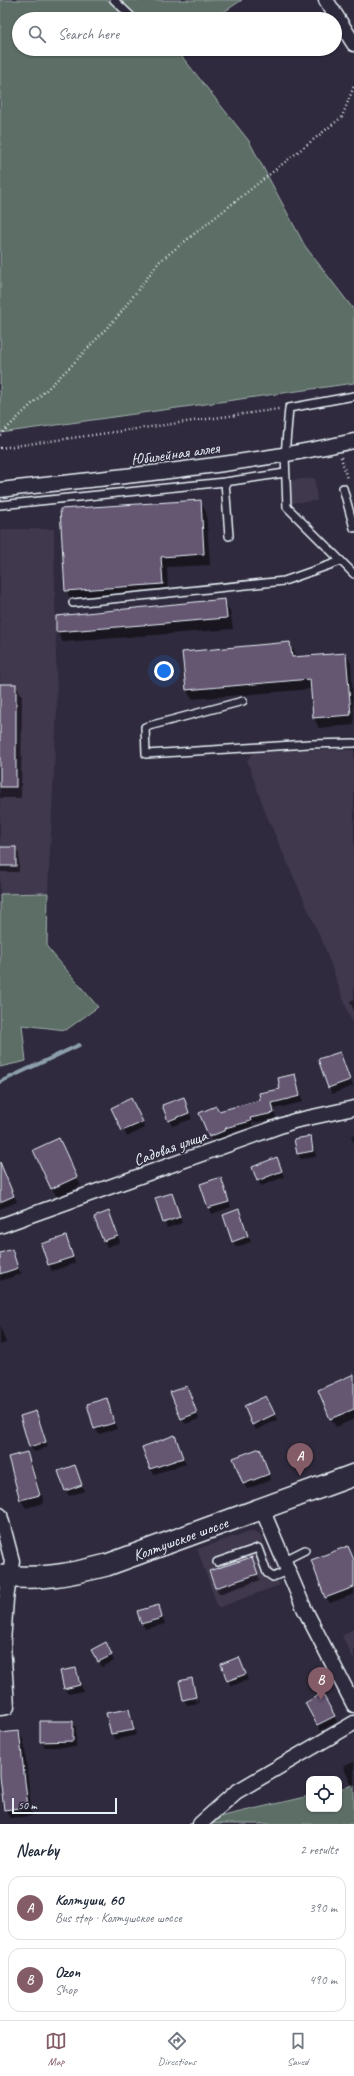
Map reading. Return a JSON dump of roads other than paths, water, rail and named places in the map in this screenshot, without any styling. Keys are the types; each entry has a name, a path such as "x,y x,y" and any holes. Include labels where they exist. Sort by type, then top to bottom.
{"main road":[{"name":"Колтушское шоссе","path":"5,1577 42,1578 81,1572 262,1509 354,1475"}],"street":[{"path":"326,0 334,12"},
{"path":"342,25 354,44"},
{"name":"Юбилейная аллея","path":"0,490 140,475 285,455 354,441"},
{"name":"Садовая улица","path":"0,1226 294,1121 354,1108"},
{"path":"262,1509 304,1608 354,1704"},
{"path":"0,1515 12,1562 5,1577 3,1643 7,1707 0,1708"},
{"path":"200,1824 236,1792 354,1723"}],"lane":[{"path":"114,0 127,12"},
{"path":"354,396 290,408 285,455 287,507 354,574"},
{"path":"0,504 225,482 285,473"},
{"path":"225,482 229,536"},
{"path":"344,488 354,528"},
{"path":"73,602 284,581 340,561"},
{"path":"243,701 145,727 146,754 354,743"},
{"path":"217,1562 258,1548 267,1573 273,1577 304,1550"}],"waterway":[{"path":"0,1082 79,1045"}],"place":[{"name":"Колтуши, 60","path":"300,1476"},
{"name":"Ozon","path":"321,1700"}]}
